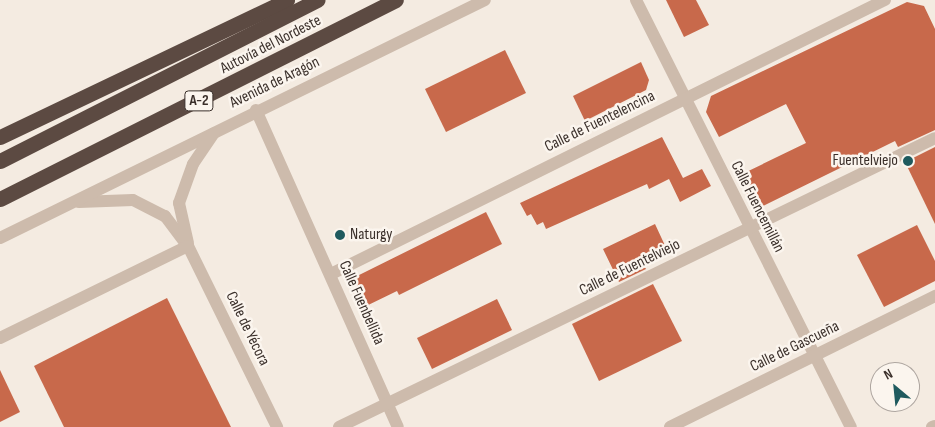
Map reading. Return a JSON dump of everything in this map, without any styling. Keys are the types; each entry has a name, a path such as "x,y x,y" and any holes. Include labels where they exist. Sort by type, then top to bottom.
{"highway":[{"path":"0,146 287,0"},
{"name":"Autovía del Nordeste","path":"0,161 317,0"},
{"name":"Autovía del Nordeste","path":"0,199 396,0"},
{"path":"0,137 197,46"}],"street":[{"name":"Avenida de Aragón","path":"0,238 256,110 485,0"},
{"name":"Calle Fuencemillán","path":"636,0 684,99 851,427"},
{"name":"Calle de Fuentelencina","path":"331,274 885,0"},
{"name":"Calle Fuenbellida","path":"256,110 398,427"},
{"name":"Calle de Yécora","path":"188,246 181,196 193,164 215,131"},
{"name":"Calle de Fuentelviejo","path":"339,427 935,138"},
{"name":"Calle de Yécora","path":"74,202 134,200 165,216 188,246 277,427"},
{"path":"0,338 188,246"},
{"name":"Calle de Gascueña","path":"670,427 935,296"}],"building":[{"path":"666,0 696,0 709,25 684,37"},
{"path":"907,2 924,6 935,29 935,130 898,147 895,141 755,210 738,176 806,143 786,104 719,137 706,112 711,96"},
{"path":"505,50 526,93 446,132 425,89"},
{"path":"641,62 649,80 646,90 585,121 573,96"},
{"path":"662,137 683,178 702,169 711,186 680,202 669,179 649,189 647,184 546,229 543,222 537,225 531,214 527,216 520,203"},
{"path":"935,147 935,224 905,162"},
{"path":"486,212 502,244 399,295 397,291 360,309 347,281"},
{"path":"655,224 668,252 643,264 646,269 619,282 603,249"},
{"path":"917,225 935,261 935,281 884,307 857,255"},
{"path":"653,284 682,341 599,381 572,324"},
{"path":"167,298 231,427 64,427 34,366"},
{"path":"497,299 512,330 432,369 417,338"},
{"path":"0,370 20,412 0,422"}],"place":[{"name":"Fuentelviejo","path":"908,161"},
{"name":"Naturgy","path":"340,235"}]}
